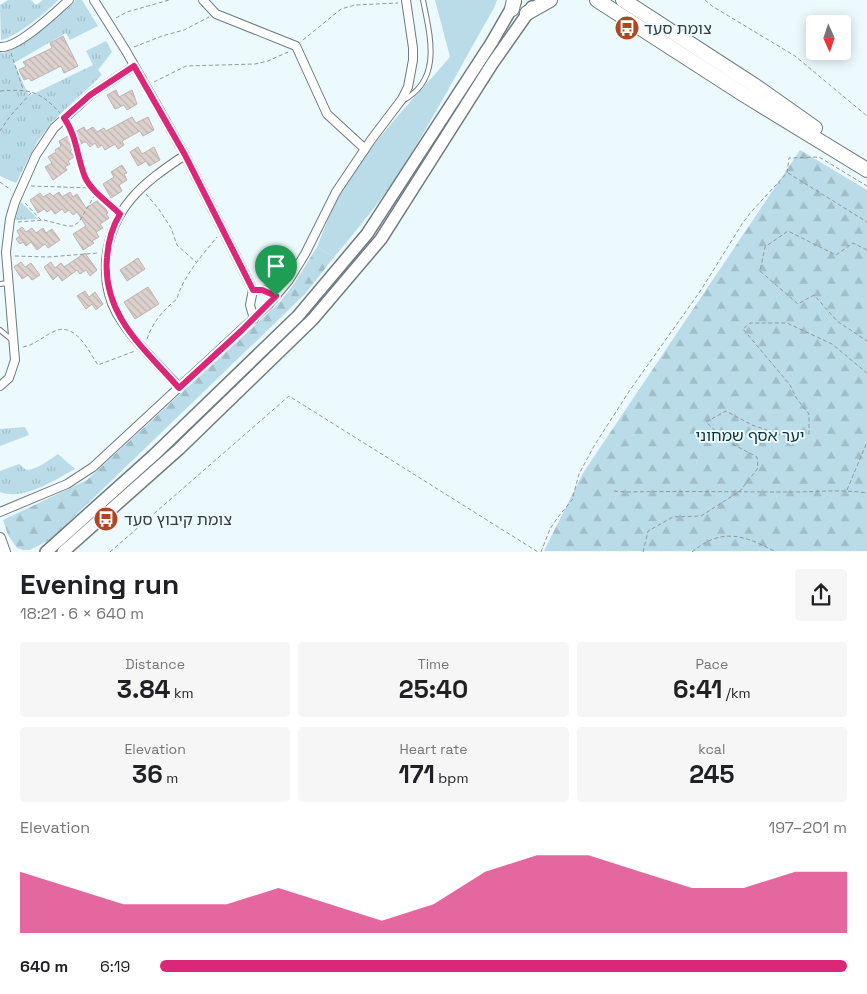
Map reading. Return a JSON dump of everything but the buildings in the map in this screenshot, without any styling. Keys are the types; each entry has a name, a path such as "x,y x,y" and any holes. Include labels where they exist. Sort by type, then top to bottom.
{"highway":[{"path":"527,13 550,0"},
{"path":"623,0 754,85 867,165"},
{"path":"596,1 867,170"}],"main road":[{"path":"63,552 179,449 313,320 381,239 492,64 536,0"},
{"path":"46,551 154,455 298,316 367,234 492,42 514,3"}],"street":[{"path":"4,46 35,30 69,0"},
{"path":"94,0 126,51 185,155 253,290 250,305 254,319"},
{"path":"203,0 216,14 296,46 327,114 365,149"},
{"path":"0,512 49,492 85,473 254,319 276,296 297,269 336,192 400,102 408,87 413,60 406,0"},
{"path":"0,386 9,378 15,360 14,341 4,284 10,223 18,196 36,155 64,118 90,95 134,66"},
{"path":"179,388 131,333 117,313 106,283 107,253 112,230 120,214 141,188 185,155"},
{"path":"253,290 262,290 276,296"},
{"path":"0,538 4,552"}],"lane":[{"path":"400,102 415,93 423,83 431,62 430,34 423,0"},
{"path":"0,330 14,341"}],"path":[{"path":"109,23 127,12 168,0"},
{"path":"705,0 795,56 867,116"},
{"path":"126,51 184,30 216,14"},
{"path":"4,46 24,90"},
{"path":"0,91 32,91 53,106 64,118 72,132 85,178 120,214"},
{"path":"0,130 11,114 32,91"},
{"path":"110,552 290,396 539,552 558,517 572,500 579,474 594,446 625,398 701,290 742,224 787,173 789,158 819,158 867,186"},
{"path":"787,173 867,222"},
{"path":"0,182 18,196 42,220"},
{"path":"23,186 94,188"},
{"path":"141,188 158,208 171,228 177,245 197,263"},
{"path":"10,223 42,220 67,226 77,224 97,191"},
{"path":"867,250 853,243 836,255 788,231 765,247 760,271 798,304 814,295 837,321 867,341"},
{"path":"6,256 48,257 107,253"},
{"path":"643,552 648,531 673,517 700,516 740,491 758,468 757,457 725,440 706,422 726,411 752,425 784,436 809,434 809,414 797,399 790,385 743,329 750,323 787,323 832,344 867,373"},
{"path":"847,490 867,442"},
{"path":"614,491 847,490 867,494"},
{"path":"692,552 712,538 731,535 753,540 776,552"}],"green space":[{"path":"8,0 31,0 36,5 43,0 58,0 14,35 1,40 0,5"},
{"path":"75,0 82,0 98,26 70,40 66,33 14,63 29,96 93,65 86,51 106,41 112,52 98,70 102,75 52,122 37,142 16,183 0,176 0,52 3,53 36,34 74,3"},
{"path":"435,0 497,0 446,94 395,179 358,229 334,257 317,247 340,194 378,140 450,57"},
{"name":"יער אסף שמחוני","path":"800,150 867,190 867,551 544,551 583,473"},
{"path":"21,202 38,219 15,220"},
{"path":"317,247 334,257 305,294 51,539 30,550 17,548 8,535 3,520 87,480 281,301"},
{"path":"25,427 29,435 0,446 0,429"},
{"path":"58,454 75,469 29,492 9,494 0,492 0,471 19,464 25,469 33,469"}],"place":[{"name":"צומת סעד","path":"627,28"},
{"name":"צומת קיבוץ סעד","path":"106,519"}],"route":[{"path":"134,66 185,155 253,290 262,290 276,296 179,388 126,327 112,302 106,283 107,248 112,230 120,214 85,178 72,132 64,118 104,84 134,66"}]}
